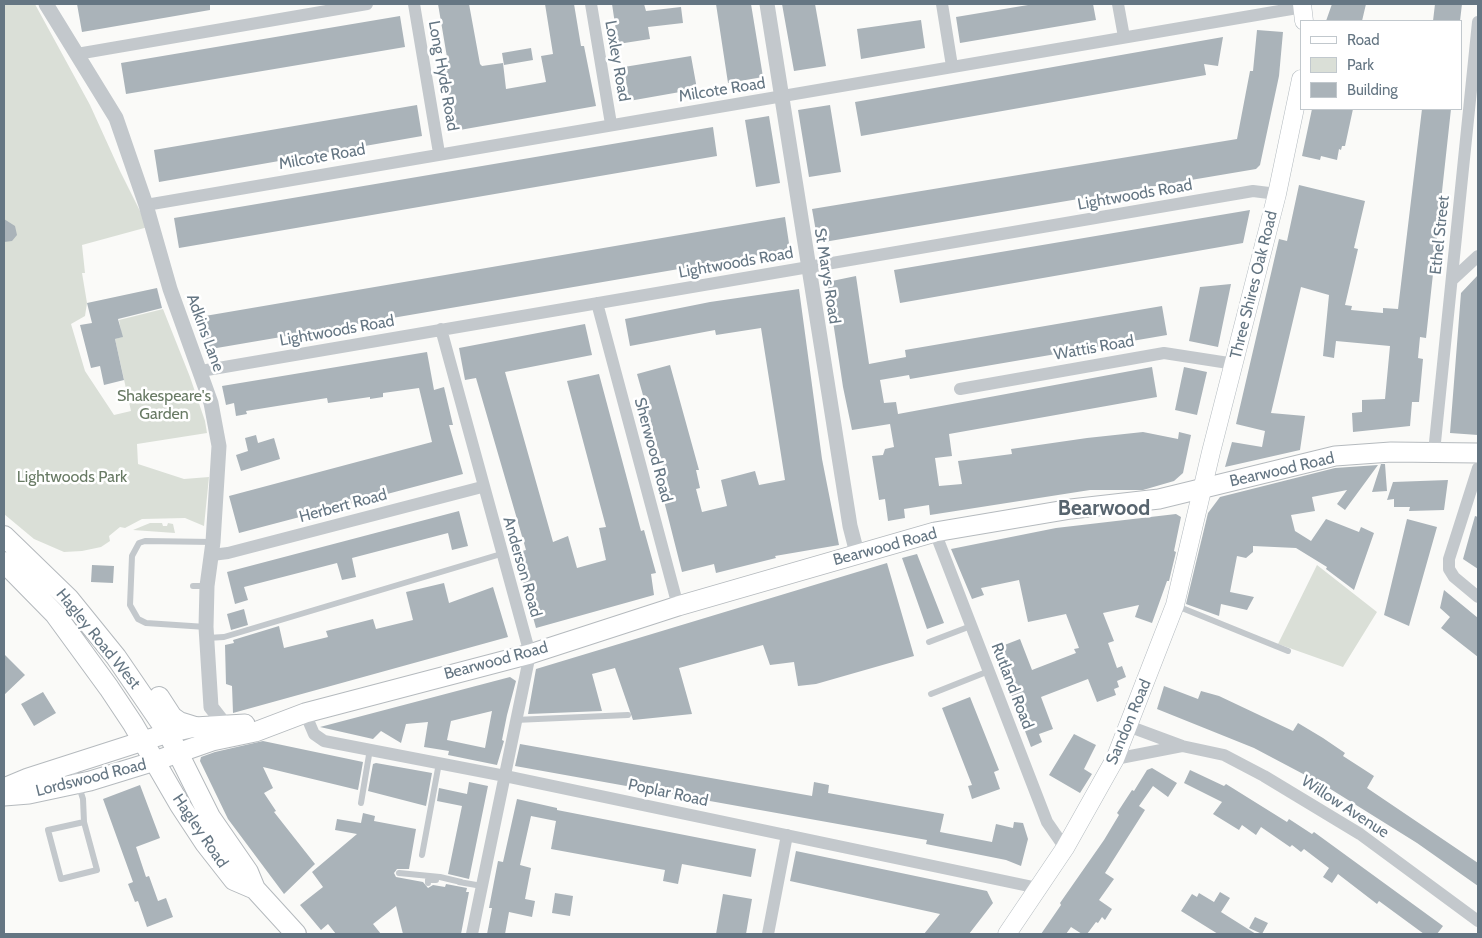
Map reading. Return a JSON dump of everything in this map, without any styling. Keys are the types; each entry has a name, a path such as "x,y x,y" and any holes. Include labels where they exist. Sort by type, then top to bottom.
{"highway":[{"name":"Hagley Road West","path":"4,536 69,599 116,657 155,737 155,762"},
{"name":"Hagley Road West","path":"4,562 55,614 115,697 155,737 178,752"},
{"path":"116,657 152,687 172,717 179,722 195,727"},
{"name":"Hagley Road","path":"178,752 210,817 248,872 255,889 296,934"},
{"name":"Hagley Road","path":"155,762 205,843 234,880 255,889"}],"main road":[{"name":"Three Shires Oak Road","path":"1204,489 1211,452 1277,194 1300,84"},
{"name":"Bearwood Road","path":"155,737 195,727 225,726 305,713 530,654 678,606 935,532 1071,509 1160,499 1204,489 1254,474 1335,456 1376,452 1478,453"},
{"name":"Sandon Road","path":"1007,934 1066,848 1115,759 1175,606 1204,489"},
{"name":"Bearwood Road","path":"178,752 212,741 255,732 305,713"},
{"name":"Lordswood Road","path":"4,788 155,737"},
{"name":"Lordswood Road","path":"4,796 29,794 78,784 155,762 178,752"}],"street":[{"name":"Adkins Lane","path":"46,4 116,118 146,205 170,289 211,403 219,446 213,549 200,586 207,632 211,707 225,726"},
{"path":"77,54 367,4"},
{"name":"Long Hyde Road","path":"414,4 439,153"},
{"name":"Loxley Road","path":"590,4 611,124"},
{"name":"St Marys Road","path":"767,4 850,526 857,553"},
{"path":"942,4 952,66"},
{"path":"1118,4 1124,36"},
{"name":"Milcote Road","path":"146,205 1124,36 1303,11"},
{"name":"Ethel Street","path":"1434,452 1478,22"},
{"name":"Lightwoods Road","path":"201,371 1253,191 1277,194"},
{"path":"1452,280 1478,256"},
{"name":"Sherwood Road","path":"597,304 678,606"},
{"name":"Anderson Road","path":"441,329 482,487 530,654 472,934"},
{"name":"Wattis Road","path":"960,389 1164,353 1235,364"},
{"path":"1478,468 1449,559 1449,569 1454,577 1478,597"},
{"name":"Herbert Road","path":"213,549 228,553 482,487"},
{"name":"Rutland Road","path":"935,532 1047,822 1066,848"},
{"name":"Poplar Road","path":"305,713 314,734 324,741 505,776 1038,888"},
{"name":"Willow Avenue","path":"1128,726 1182,746 1224,756 1264,776 1360,834 1478,921"},
{"name":"Willow Avenue","path":"1115,759 1182,746"},
{"path":"768,934 787,835"}],"lane":[{"path":"213,549 145,541 139,543 132,556 130,606 138,619 146,623 207,632 224,637 501,554"},
{"path":"1175,606 1238,630 1275,648 1288,651"},
{"path":"928,642 972,626"},
{"path":"931,694 989,672"},
{"path":"515,720 628,715"},
{"path":"361,803 370,749"},
{"path":"422,855 439,763"},
{"path":"71,764 83,799 84,822 97,870 61,879 48,830 84,822"},
{"path":"399,873 440,877 482,886"},
{"path":"428,884 428,880 461,882"}],"green space":[{"name":"Lightwoods Park","path":"4,4 35,4 90,105 148,227 82,245 85,273 82,273 87,303 85,316 71,324 85,371 114,415 131,411 115,339 122,337 119,320 163,309 190,377 205,421 207,433 137,444 138,464 184,479 209,477 204,526 185,518 142,519 125,528 120,527 109,536 110,541 101,547 64,552 34,539 4,514"},
{"path":"150,523 162,523 163,526 167,526 168,523 173,524 175,533 133,530"},
{"path":"1317,565 1377,612 1343,667 1278,644"}],"building":[{"path":"77,4 210,4 210,10 82,32"},
{"path":"438,4 469,4 480,64 482,66 503,63 506,89 546,82 541,56 553,54 545,4 574,4 581,46 584,46 596,106 454,131 445,69 449,69"},
{"path":"612,4 644,4 646,11 681,7 683,23 648,27 650,39 618,44"},
{"path":"716,4 751,4 763,77 728,83"},
{"path":"782,4 815,4 826,66 794,71"},
{"path":"1034,4 1093,4 1096,20 960,43 956,17"},
{"path":"1332,4 1366,4 1362,20 1326,20"},
{"path":"1435,4 1462,4 1460,20 1433,20"},
{"path":"400,16 405,47 126,94 121,63"},
{"path":"921,20 925,48 861,59 857,29"},
{"path":"1257,30 1283,32 1279,76 1260,165 1256,169 818,243 812,209 1237,139 1250,71 1253,71"},
{"path":"1223,37 1218,66 1204,64 1206,75 861,136 855,102"},
{"path":"531,48 533,60 504,65 502,53"},
{"path":"691,56 697,89 629,101 624,67"},
{"path":"417,105 422,136 159,182 154,150"},
{"path":"830,105 841,172 809,177 798,110"},
{"path":"1312,110 1353,110 1345,146 1342,146 1341,150 1339,149 1337,160 1321,156 1320,160 1302,156"},
{"path":"1422,110 1451,110 1426,338 1420,337 1418,358 1423,359 1419,402 1412,402 1410,426 1353,432 1352,413 1362,412 1362,400 1385,399 1390,346 1336,341 1334,358 1323,356 1329,295 1301,287 1271,413 1305,416 1300,450 1225,467 1232,442 1262,447 1265,431 1236,424 1279,239 1287,241 1299,185 1365,201 1354,248 1358,249 1345,305 1352,306 1351,310 1383,313 1383,308 1398,309"},
{"path":"769,116 780,183 756,187 745,120"},
{"path":"713,127 717,156 179,248 174,218"},
{"path":"1250,210 1243,243 900,303 894,270"},
{"path":"785,217 790,250 205,350 199,317"},
{"path":"4,219 15,226 17,235 12,241 4,242"},
{"path":"1478,275 1478,435 1450,433 1461,293"},
{"path":"856,276 869,364 906,357 905,350 1162,306 1167,335 910,379 909,375 880,380 884,403 896,402 898,414 1152,367 1157,397 949,434 952,456 935,458 939,486 962,484 958,461 1012,454 1011,449 1143,432 1178,439 1179,432 1191,435 1183,473 1174,481 1143,490 1090,490 930,515 929,505 904,509 905,518 888,521 885,499 879,500 872,456 883,455 885,449 894,447 890,424 852,430 843,387 827,282"},
{"path":"1231,284 1218,347 1189,341 1200,287"},
{"path":"157,288 162,308 118,319 123,337 115,339 124,380 104,385 100,366 91,368 80,325 92,323 87,303"},
{"path":"799,289 822,459 839,545 775,556 776,558 716,573 714,564 682,572 662,493 670,491 637,374 670,365 699,470 696,470 700,488 696,489 702,512 727,506 721,480 755,471 759,485 785,480 761,328 716,335 715,330 630,346 625,319 710,302"},
{"path":"585,324 592,355 505,372 553,542 568,536 577,568 606,560 599,528 606,527 567,381 599,374 641,531 644,530 656,573 651,574 654,595 536,628 515,553 526,550 476,378 465,380 459,348"},
{"path":"427,352 434,390 444,387 453,425 449,425 463,474 239,533 229,496 432,442 419,388 383,393 383,397 370,399 370,397 328,403 327,398 246,411 247,414 236,416 234,403 226,405 222,386"},
{"path":"1184,367 1207,372 1197,415 1175,410"},
{"path":"256,435 258,443 274,438 280,459 241,471 236,455 248,451 245,438"},
{"path":"1381,464 1385,464 1387,491 1372,492"},
{"path":"1378,465 1345,510 1337,504 1347,490 1312,497 1315,511 1291,515 1295,531 1311,541 1326,519 1359,532 1361,527 1374,533 1354,590 1326,569 1327,567 1296,548 1253,546 1253,552 1246,558 1237,556 1230,592 1254,597 1247,610 1221,604 1219,616 1186,604 1208,513 1220,497 1335,468"},
{"path":"1448,480 1444,510 1409,511 1410,507 1394,507 1394,499 1387,500 1393,482"},
{"path":"459,511 468,546 452,550 448,533 352,558 356,577 342,580 337,563 244,587 248,600 235,604 227,572"},
{"path":"1176,514 1181,517 1174,551 1176,552 1169,581 1167,581 1152,623 1135,617 1139,605 1103,613 1114,641 1108,643 1117,668 1122,666 1126,677 1117,681 1119,687 1114,689 1116,695 1097,702 1088,679 1041,697 1053,729 1039,734 1042,742 1031,747 994,649 1020,639 1032,670 1076,653 1074,649 1079,648 1066,614 1028,622 1019,580 981,588 984,595 972,599 951,549 1056,528"},
{"path":"1475,516 1478,517 1478,569 1463,559"},
{"path":"1407,519 1437,527 1409,626 1384,615"},
{"path":"917,554 944,623 927,629 902,558"},
{"path":"887,563 914,656 816,684 798,686 794,662 770,665 763,645 679,668 692,714 633,720 615,668 592,674 602,711 528,714 536,669"},
{"path":"92,565 114,566 113,583 91,582"},
{"path":"444,583 449,603 493,587 508,637 233,713 232,686 226,684 225,645 234,643 233,640 279,626 284,648 328,637 326,631 373,619 376,629 413,620 406,592"},
{"path":"1444,590 1478,618 1478,657 1441,628 1450,617 1440,608"},
{"path":"244,609 248,625 231,630 227,614"},
{"path":"4,654 25,675 4,695"},
{"path":"510,677 516,681 502,740 504,741 497,765 448,755 449,751 424,747 428,722 406,724 401,743 381,731 373,739 320,727","holes":["492,711 485,748 447,740 451,721"]},
{"path":"1164,686 1198,699 1201,691 1219,696 1293,731 1298,723 1323,738 1345,753 1343,756 1374,776 1367,788 1478,863 1478,886 1417,843 1324,785 1254,748 1157,709"},
{"path":"43,692 56,713 34,726 21,704"},
{"path":"970,697 999,770 994,772 1000,789 972,799 968,786 972,785 942,708"},
{"path":"1074,734 1096,745 1084,769 1092,774 1080,793 1049,775"},
{"path":"263,741 363,762 358,790 263,767 273,788 264,793 276,811 274,812 315,864 284,894 228,819 200,761 201,757 215,752"},
{"path":"520,744 812,796 814,782 829,785 828,793 944,814 940,832 992,842 996,824 1013,828 1014,822 1023,823 1028,839 1021,866 1006,860 926,844 927,840 515,766"},
{"path":"373,764 432,773 426,806 368,791"},
{"path":"1152,768 1177,783 1168,797 1153,786 1139,806 1145,810 1105,873 1114,879 1099,900 1112,909 1105,920 1102,917 1087,934 1082,934 1071,927 1066,934 1041,934 1104,840 1119,815 1117,813 1132,790 1134,791 1147,770"},
{"path":"1190,770 1224,786 1226,784 1287,822 1289,819 1312,834 1314,832 1443,926 1437,934 1424,934 1379,901 1377,904 1338,874 1332,883 1323,877 1329,868 1304,849 1301,852 1292,845 1290,847 1261,827 1256,835 1242,825 1239,830 1213,814 1222,802 1184,783"},
{"path":"469,782 488,786 469,879 448,874 462,806 437,801 439,788 467,794"},
{"path":"140,785 160,838 136,847 146,877 149,876 158,901 166,898 173,917 147,927 138,901 135,902 128,884 133,882 103,799"},
{"path":"517,799 557,808 557,810 756,849 751,877 682,864 678,884 663,881 665,870 551,849 556,821 531,816 520,865 531,868 525,899 535,901 532,917 509,912 505,934 487,934 492,908 489,908 498,861 503,862"},
{"path":"363,813 375,816 374,821 416,829 409,869 397,869 394,873 396,877 423,882 428,888 433,885 445,887 446,884 467,888 466,892 469,892 461,934 403,934 396,906 373,924 381,934 336,934 328,924 321,930 300,905 323,887 312,872 357,834 335,830 337,819 361,823"},
{"path":"796,851 987,891 993,903 969,934 924,934 940,914 790,881"},
{"path":"1220,892 1230,898 1221,912 1256,934 1218,934 1181,911 1192,894 1197,897 1199,893 1214,902"},
{"path":"555,893 573,896 570,916 552,913"},
{"path":"723,894 752,899 746,934 716,934"},
{"path":"1255,917 1268,923 1262,934 1249,928"}],"district":[{"name":"Bearwood","path":"1104,509"}],"park label":[{"name":"Shakespeare's Garden","path":"164,405"}]}
